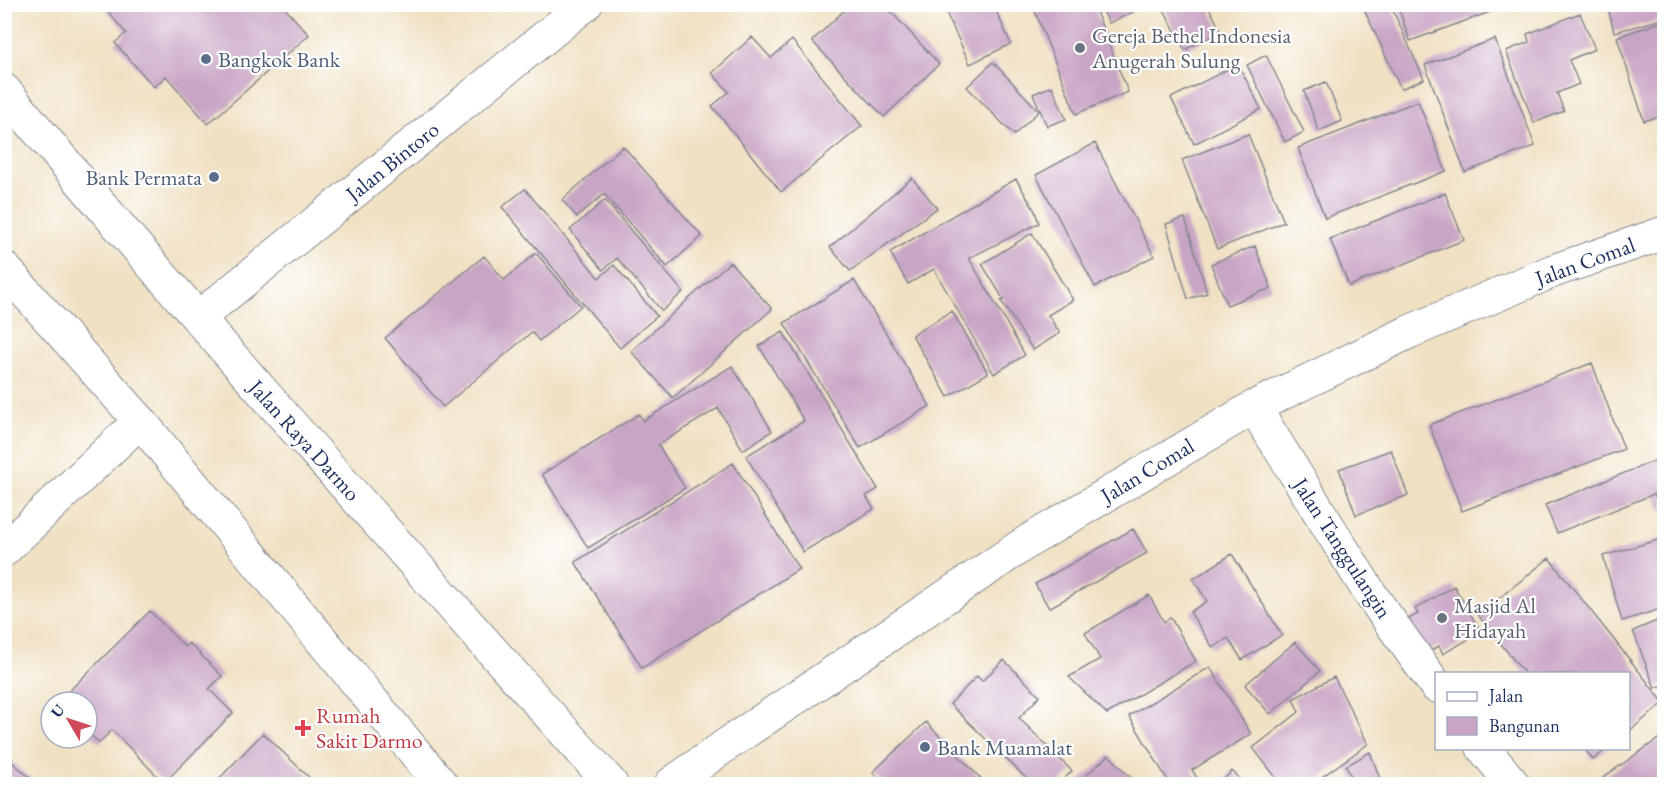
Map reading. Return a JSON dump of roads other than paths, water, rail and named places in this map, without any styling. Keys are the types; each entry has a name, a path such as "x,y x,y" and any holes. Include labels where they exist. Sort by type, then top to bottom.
{"street":[{"name":"Jalan Bintoro","path":"198,318 586,4"},
{"name":"Jalan Raya Darmo","path":"4,90 84,187 198,318 611,784"},
{"name":"Jalan Comal","path":"671,784 1027,542 1254,407 1409,332 1553,271 1665,233"},
{"path":"4,268 140,421 441,784"},
{"name":"Jalan Tanggulangin","path":"1254,407 1371,595 1435,683"},
{"path":"4,550 140,421"},
{"path":"1485,750 1513,784"}],"place":[{"name":"Gereja Bethel Indonesia Anugerah Sulung","path":"1080,48"},
{"name":"Bangkok Bank","path":"206,59"},
{"name":"Bank Permata","path":"214,177"},
{"name":"Masjid Al Hidayah","path":"1442,618"},
{"name":"Rumah Sakit Darmo","path":"303,728"},
{"name":"Bank Muamalat","path":"925,747"}]}
